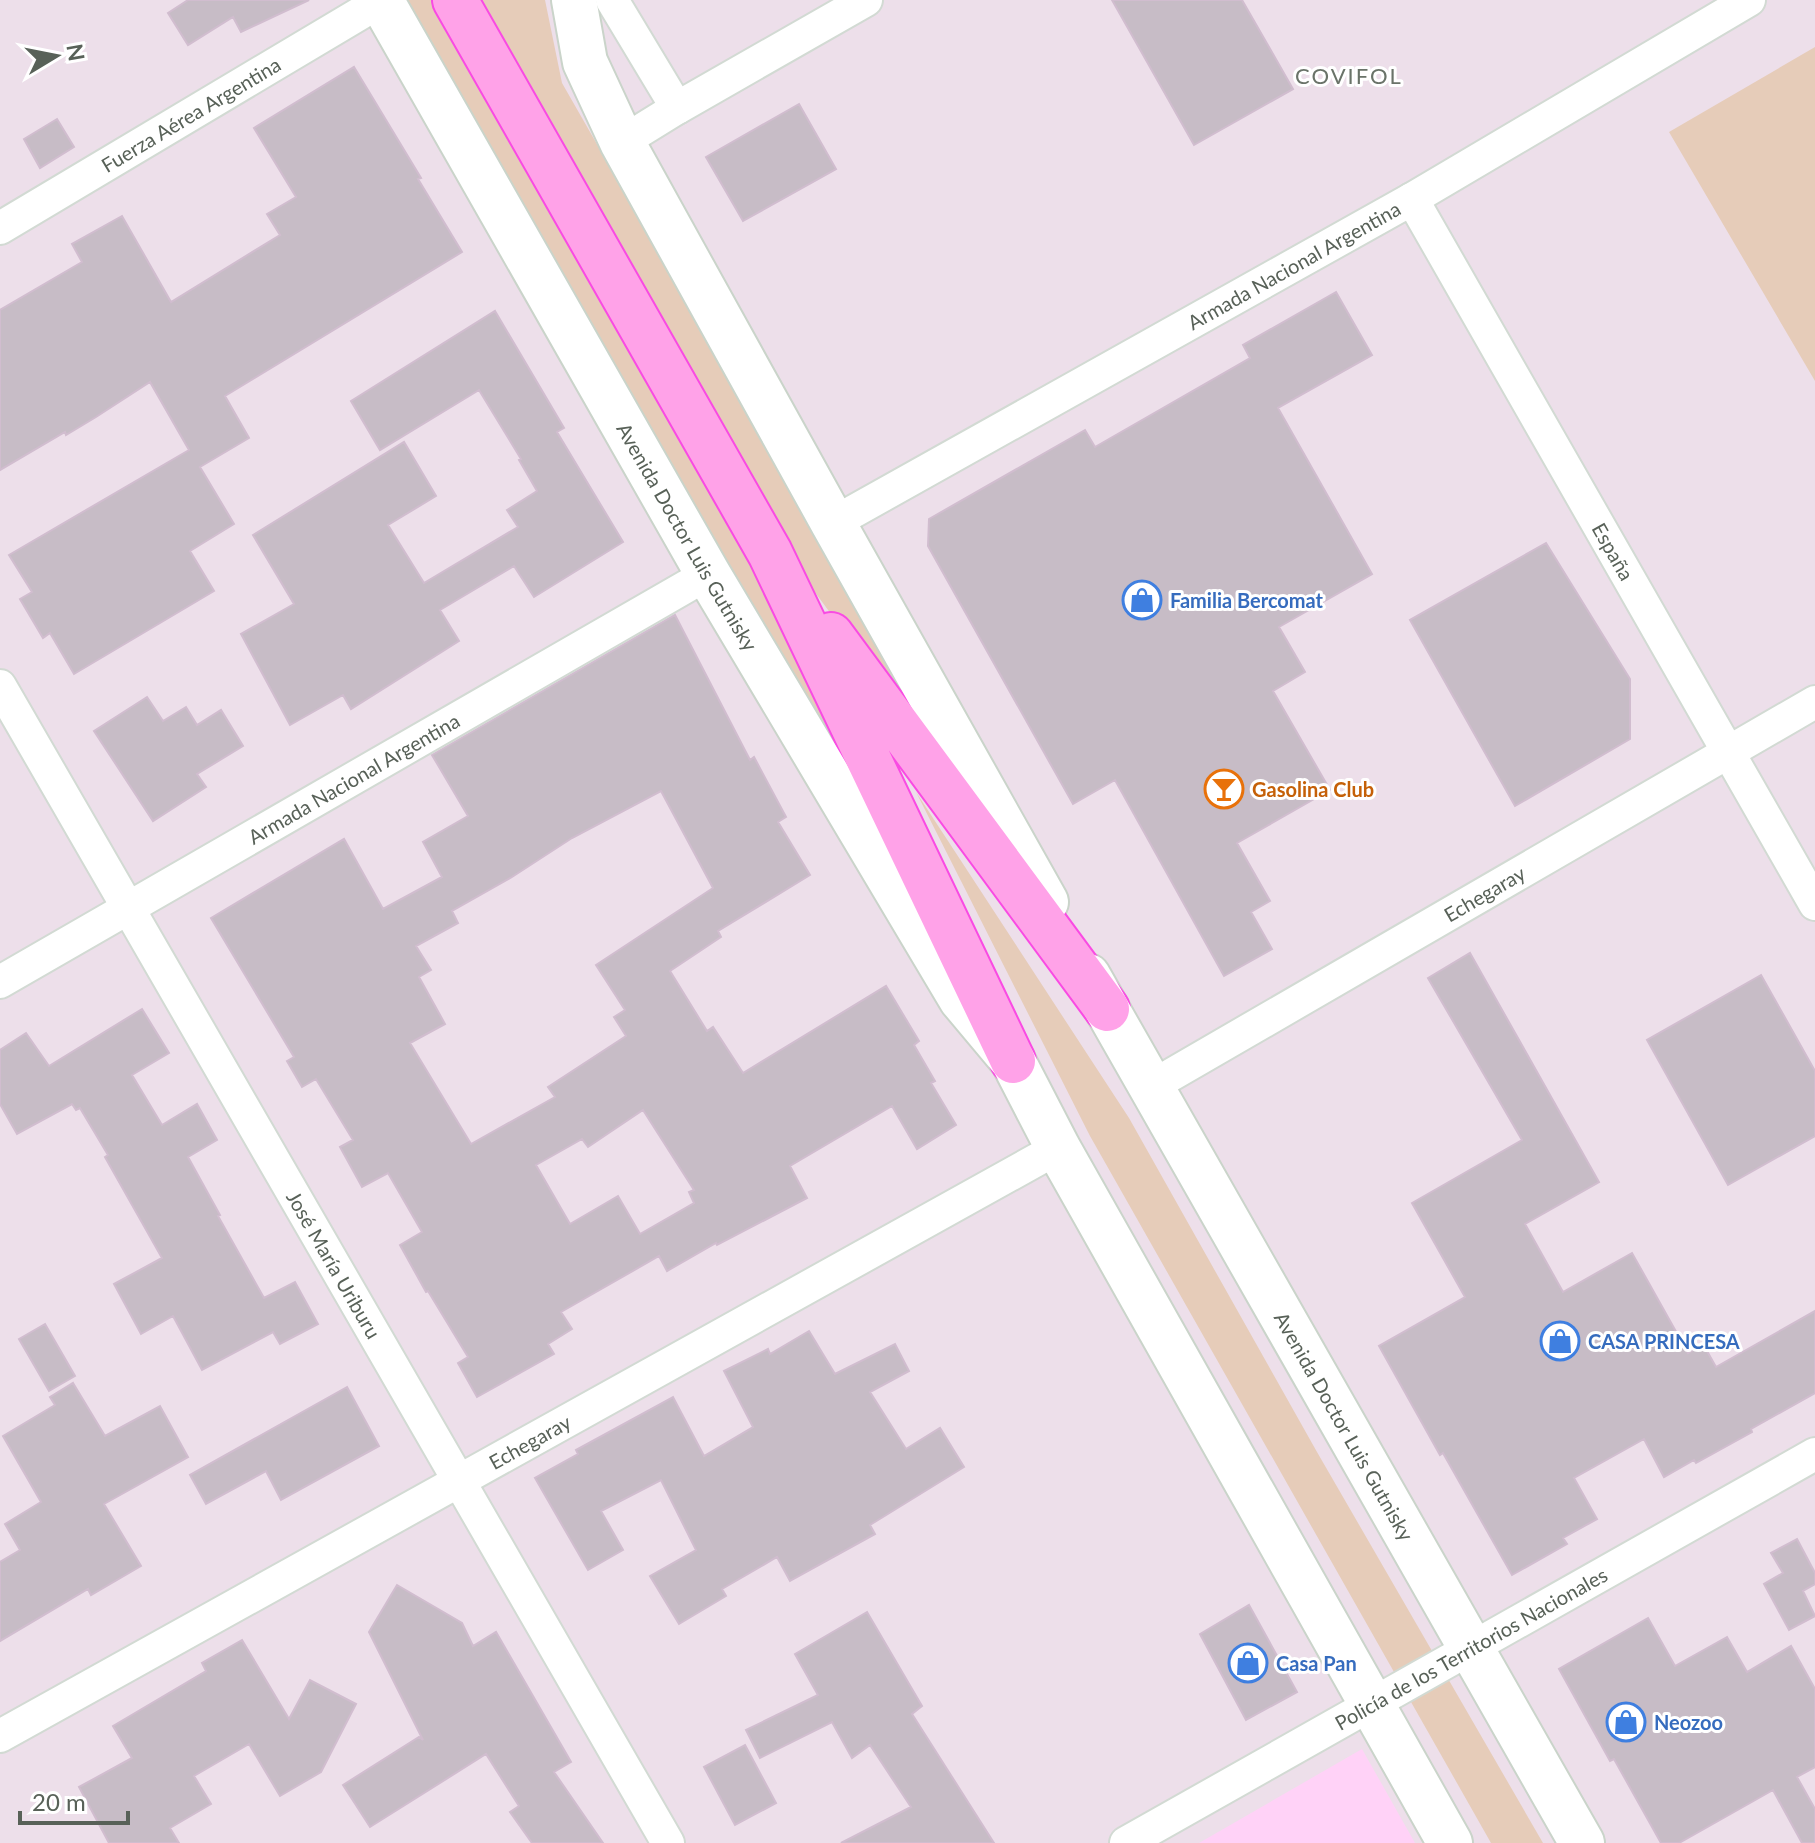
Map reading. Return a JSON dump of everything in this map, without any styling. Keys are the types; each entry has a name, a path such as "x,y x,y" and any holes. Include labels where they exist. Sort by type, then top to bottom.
{"main road":[{"name":"Avenida Doctor Luis Gutnisky","path":"381,0 708,574 961,999 1013,1061"},
{"name":"Avenida Doctor Luis Gutnisky","path":"455,0 770,553 1013,1061 1058,1148 1450,1843"},
{"name":"Avenida Doctor Luis Gutnisky","path":"574,0 585,62 622,142 1107,1009 1582,1843"},
{"name":"Avenida Doctor Luis Gutnisky","path":"770,553 1107,1009"}],"street":[{"name":"Fuerza Aérea Argentina","path":"0,228 381,0"},
{"path":"612,0 677,108"},
{"path":"622,142 866,0"},
{"name":"Armada Nacional Argentina","path":"833,523 1412,199 1749,0"},
{"name":"España","path":"1412,199 1815,904"},
{"name":"Armada Nacional Argentina","path":"0,982 708,574"},
{"name":"José María Uriburu","path":"0,686 668,1843"},
{"name":"Echegaray","path":"1152,1086 1815,702"},
{"name":"Echegaray","path":"0,1736 1058,1148"},
{"name":"Policía de los Territorios Nacionales","path":"1126,1843 1815,1454"}],"shaded area":[{"path":"400,0 545,0 562,83 987,826 706,444 961,968"},
{"path":"1815,47 1815,381 1669,132"},
{"path":"916,792 1129,1118 1543,1843 1491,1843 1090,1136"},
{"path":"1362,1749 1415,1843 1199,1843"}],"building":[{"path":"188,0 309,0 241,32 233,17 188,45 168,13"},
{"path":"1112,0 1242,0 1293,89 1194,145"},
{"path":"354,67 462,252 225,396 249,438 200,467 234,524 190,551 214,591 74,674 50,633 43,638 20,599 32,592 9,555 189,450 150,382 66,435 65,432 0,470 0,310 82,262 72,244 122,216 171,302 280,235 267,214 296,197 254,128"},
{"path":"799,104 836,169 743,221 706,157"},
{"path":"57,119 74,147 40,168 24,139"},
{"name":"Familia Bercomat","path":"1336,292 1372,355 1278,408 1372,574 1279,627 1305,672 1273,691 1330,790 1237,843 1270,901 1251,912 1272,949 1224,976 1115,780 1073,804 928,546 929,519 1085,430 1095,447 1250,358 1243,345"},
{"path":"495,311 564,428 557,432 623,542 534,597 514,566 440,610 459,641 351,709 343,695 290,725 241,634 294,604 253,535 404,442 436,496 388,525 424,583 518,527 507,510 537,491 479,390 380,450 351,401"},
{"path":"1546,543 1630,679 1630,739 1515,806 1410,620"},
{"path":"675,615 750,760 754,757 786,817 778,822 810,875 718,931 721,937 670,971 707,1031 713,1027 743,1073 886,986 919,1041 914,1045 935,1081 931,1083 956,1125 917,1149 892,1106 790,1166 807,1198 667,1271 659,1256 561,1312 572,1329 548,1344 554,1354 477,1397 458,1363 468,1357 400,1245 422,1232 388,1173 362,1187 340,1147 353,1140 316,1079 302,1087 287,1061 294,1057 211,918 344,839 383,909 442,877 423,842 468,816 432,755","holes":["661,791 713,888 596,965 625,1010 614,1017 626,1036 548,1087 555,1097 471,1144 410,1043 445,1024 419,977 431,970 416,946 458,923 452,911 572,838","643,1110 694,1190 689,1192 694,1203 640,1234 618,1196 570,1224 536,1165 582,1139 588,1147"]},
{"path":"147,697 163,721 186,707 197,725 221,710 243,746 197,774 206,787 153,821 94,731"},
{"path":"1470,953 1599,1182 1525,1224 1563,1292 1632,1253 1688,1353 1703,1344 1716,1367 1815,1311 1815,1393 1751,1429 1752,1432 1664,1477 1644,1439 1574,1478 1597,1519 1563,1538 1567,1544 1512,1575 1379,1346 1465,1297 1412,1203 1522,1140 1428,978"},
{"path":"1761,975 1815,1071 1815,1136 1728,1185 1647,1040"},
{"path":"142,1009 169,1053 132,1075 162,1125 197,1104 217,1140 188,1157 218,1216 264,1298 295,1282 318,1324 280,1344 273,1332 202,1370 173,1316 141,1334 114,1284 162,1258 80,1108 76,1110 72,1104 17,1134 0,1104 0,1050 26,1033 49,1066"},
{"path":"45,1324 75,1376 49,1391 19,1339"},
{"path":"809,1331 835,1374 895,1344 909,1371 870,1392 906,1449 940,1428 964,1467 870,1525 875,1534 790,1581 777,1557 722,1589 726,1596 679,1624 650,1576 696,1550 661,1480 601,1511 623,1550 588,1570 535,1478 578,1454 576,1450 673,1397 704,1456 753,1427 724,1371 768,1349 770,1354"},
{"path":"73,1383 105,1436 160,1406 188,1457 104,1504 141,1566 91,1595 88,1589 0,1641 0,1562 20,1550 5,1524 41,1502 3,1436 55,1405 50,1397"},
{"path":"347,1387 379,1446 281,1500 266,1471 206,1504 190,1475"},
{"path":"1797,1539 1815,1573 1815,1584 1803,1591 1815,1616 1789,1630 1764,1584 1783,1573 1771,1553"},
{"path":"397,1585 462,1623 473,1646 496,1632 571,1762 554,1772 603,1843 532,1843 510,1812 519,1806 486,1754 370,1827 343,1785 419,1737 423,1740 369,1632"},
{"name":"Casa Pan","path":"1249,1605 1297,1692 1246,1720 1200,1634"},
{"path":"867,1612 922,1706 912,1714 994,1843 841,1843 911,1807 870,1745 852,1758 832,1722 760,1758 746,1730 818,1695 795,1654"},
{"path":"1648,1618 1675,1666 1727,1637 1747,1672 1791,1646 1815,1689 1815,1767 1797,1777 1815,1809 1815,1843 1802,1843 1773,1790 1679,1843 1661,1843 1614,1759 1610,1761 1559,1669"},
{"path":"242,1640 289,1719 310,1680 356,1704 321,1772 280,1796 249,1744 194,1776 211,1804 170,1828 179,1843 109,1843 79,1787 132,1758 113,1726 206,1671 202,1663"},
{"path":"745,1745 776,1803 735,1825 704,1767"}],"place":[{"name":"Familia Bercomat","path":"1142,600"},
{"name":"Gasolina Club","path":"1224,789"},
{"name":"CASA PRINCESA","path":"1560,1341"},
{"name":"Casa Pan","path":"1248,1663"},
{"name":"Neozoo","path":"1626,1722"}],"district":[{"name":"COVIFOL","path":"1349,75"}]}
